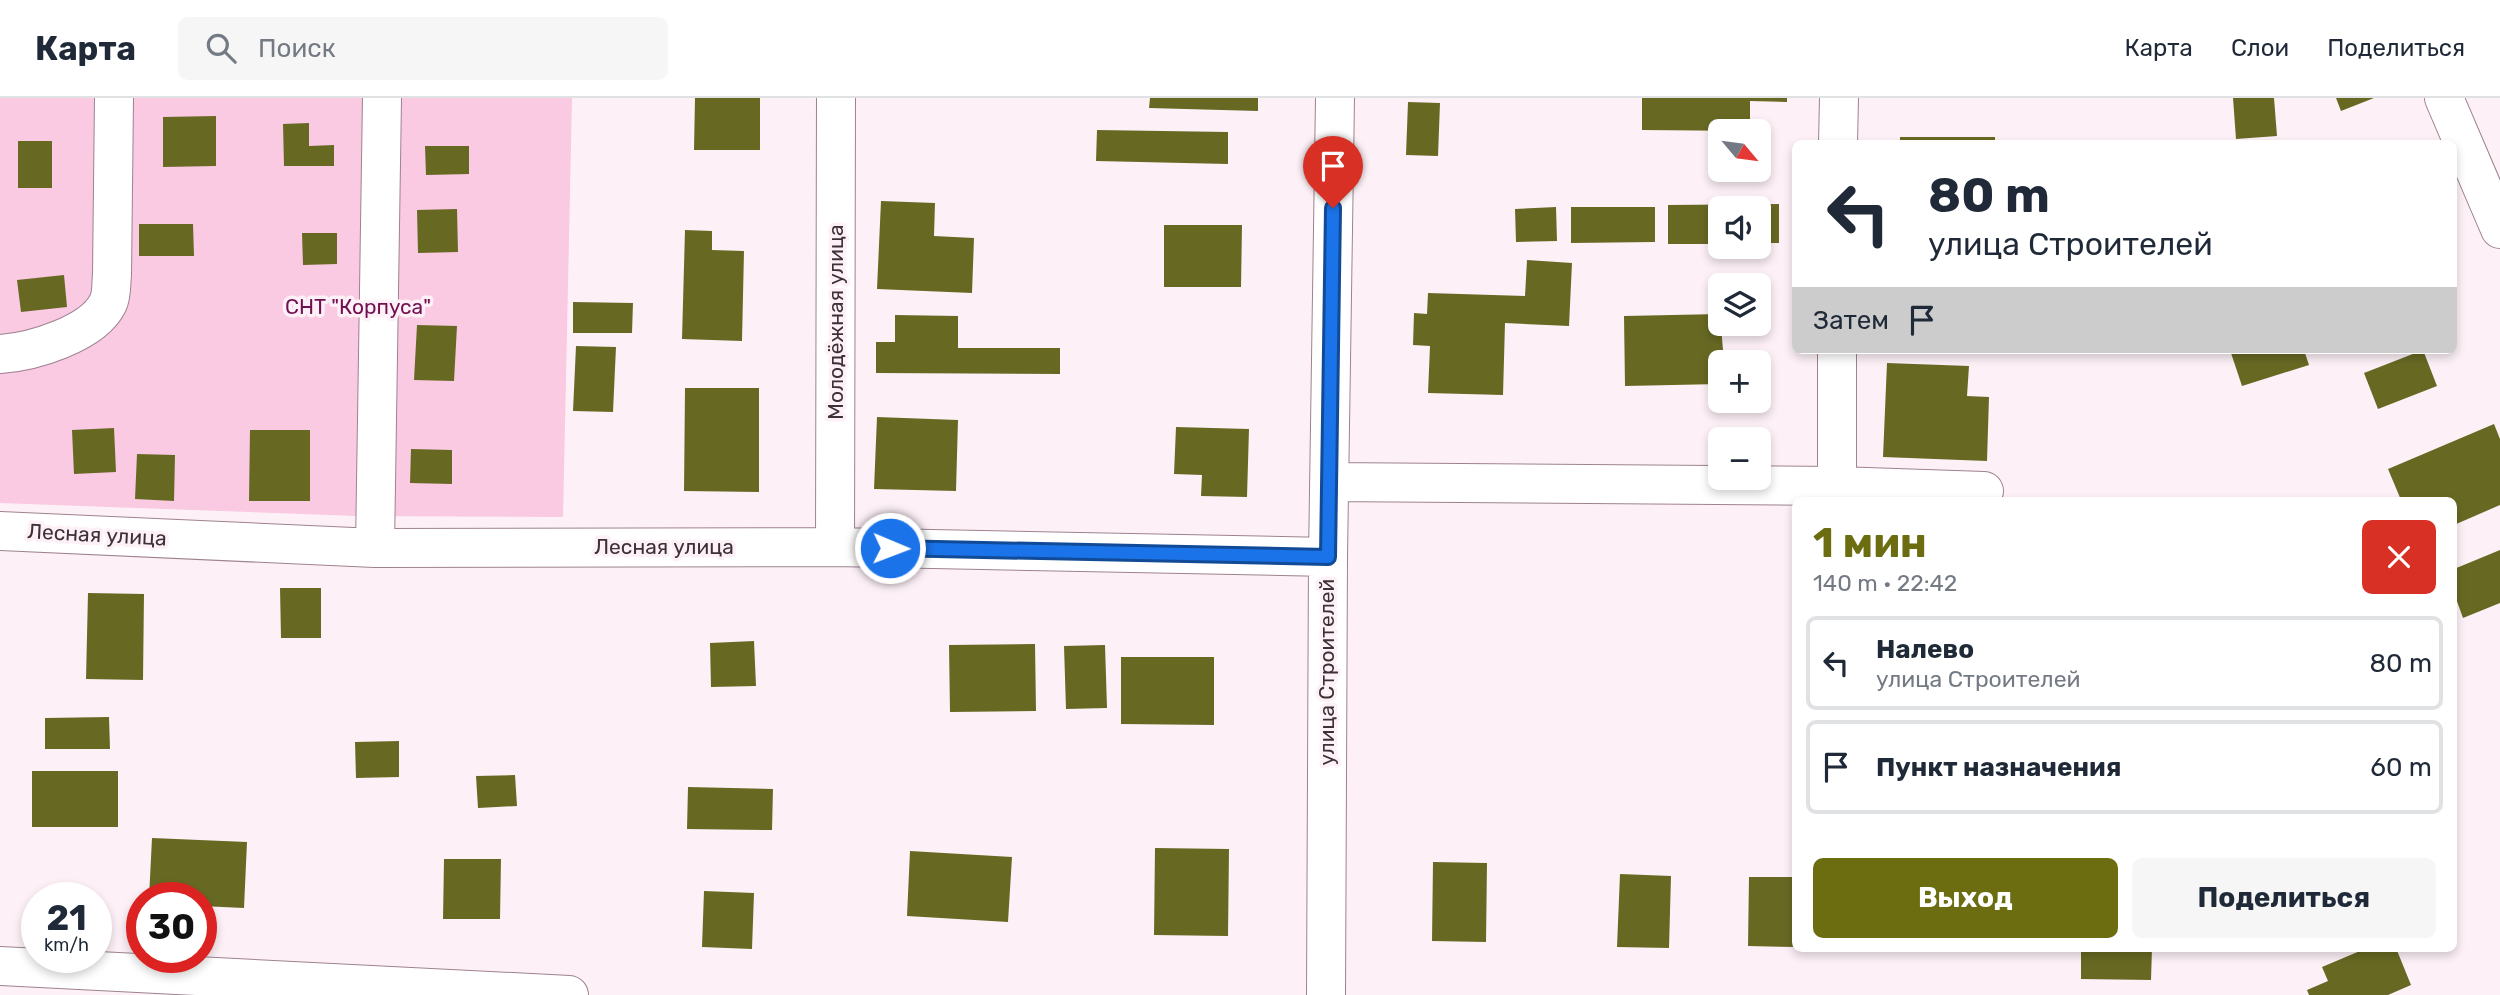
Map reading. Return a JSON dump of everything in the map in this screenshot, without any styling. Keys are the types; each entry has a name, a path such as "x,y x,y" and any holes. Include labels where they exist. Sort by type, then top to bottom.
{"street":[{"path":"0,354 41,346 70,336 95,319 109,302 112,275 114,98"},
{"path":"375,548 383,98"},
{"name":"Молодёжная улица","path":"835,547 836,98"},
{"name":"улица Строителей","path":"1326,995 1328,557 1335,98"},
{"path":"1838,140 1839,98"},
{"path":"2444,98 2500,229"},
{"path":"1837,486 1838,354"},
{"path":"1329,482 1837,486 1984,491"},
{"name":"Лесная улица","path":"0,531 375,548 835,547 1328,557"},
{"path":"0,966 569,995"}],"green space":[{"name":"СНТ \"Корпуса\"","path":"0,98 572,98 563,517 356,516 0,503"}],"building":[{"path":"695,98 760,98 760,150 694,150"},
{"path":"1150,98 1258,98 1258,111 1149,108"},
{"path":"1642,98 1787,98 1787,102 1750,101 1750,119 1708,119 1708,131 1642,130"},
{"path":"2233,98 2274,98 2277,136 2236,139"},
{"path":"2336,98 2374,98 2341,111"},
{"path":"1408,102 1440,103 1438,156 1406,155"},
{"path":"216,116 216,166 163,167 163,117"},
{"path":"309,123 309,146 334,145 334,166 284,166 283,124"},
{"path":"1097,130 1228,132 1228,164 1096,161"},
{"path":"1900,137 1995,137 1995,140 1900,140"},
{"path":"18,141 52,141 52,188 18,188"},
{"path":"425,146 469,146 469,174 426,175"},
{"path":"881,201 935,203 934,236 974,238 972,293 877,289"},
{"path":"1771,204 1779,204 1779,243 1771,243"},
{"path":"1668,205 1708,205 1708,244 1668,244"},
{"path":"1556,207 1557,241 1516,242 1515,209"},
{"path":"1571,207 1655,207 1655,242 1571,243"},
{"path":"457,209 458,252 418,253 417,210"},
{"path":"139,224 193,224 194,256 139,256"},
{"path":"1164,225 1242,225 1241,287 1164,287"},
{"path":"685,230 712,231 712,250 744,251 742,341 682,339"},
{"path":"302,233 337,233 337,264 303,265"},
{"path":"1527,260 1572,263 1569,326 1505,323 1503,395 1428,393 1430,346 1413,345 1414,313 1427,314 1428,293 1525,296"},
{"path":"64,275 67,307 21,312 17,280"},
{"path":"573,302 633,303 632,333 573,333"},
{"path":"1708,314 1708,336 1722,336 1723,350 1708,350 1708,384 1625,386 1624,316"},
{"path":"895,315 958,316 958,348 1060,348 1060,374 876,373 876,342 895,342"},
{"path":"417,325 457,326 454,381 414,380"},
{"path":"576,346 616,347 613,412 573,411"},
{"path":"2231,354 2305,354 2309,365 2242,386"},
{"path":"2413,354 2425,354 2437,386 2378,409 2364,373"},
{"path":"1887,363 1969,366 1967,396 1989,397 1987,461 1883,457"},
{"path":"685,388 759,388 759,492 684,491"},
{"path":"877,417 958,420 956,491 874,489"},
{"path":"2494,424 2500,439 2500,505 2457,524 2457,497 2400,497 2388,469"},
{"path":"1176,427 1249,429 1247,497 1201,496 1202,475 1174,474"},
{"path":"114,428 116,472 74,474 72,430"},
{"path":"250,430 310,430 310,501 249,501"},
{"path":"411,449 452,450 452,484 410,483"},
{"path":"137,454 175,455 174,501 135,499"},
{"path":"2500,550 2500,603 2463,618 2457,601 2457,568"},
{"path":"280,588 321,588 321,638 281,638"},
{"path":"88,593 144,594 143,680 86,679"},
{"path":"754,641 756,686 711,687 710,643"},
{"path":"1035,644 1036,711 950,712 949,645"},
{"path":"1105,645 1107,708 1066,709 1064,646"},
{"path":"1121,657 1214,657 1214,725 1121,724"},
{"path":"109,717 110,749 45,749 45,718"},
{"path":"399,741 399,777 356,778 355,742"},
{"path":"32,771 118,771 118,827 32,827"},
{"path":"515,775 517,806 478,808 476,776"},
{"path":"688,787 773,789 772,830 687,829"},
{"path":"152,838 247,842 244,908 217,907 217,882 150,882"},
{"path":"1155,848 1229,849 1228,936 1154,935"},
{"path":"910,851 1012,857 1008,922 907,916"},
{"path":"444,859 501,859 500,919 443,919"},
{"path":"1433,862 1487,863 1486,942 1432,941"},
{"path":"1620,874 1671,876 1669,948 1617,947"},
{"path":"1749,877 1792,877 1792,947 1748,946"},
{"path":"704,891 754,893 752,949 702,947"},
{"path":"2081,952 2152,952 2151,980 2081,979"},
{"path":"2358,952 2398,952 2411,985 2388,995 2309,995 2307,990 2328,981 2322,967"}],"route":[{"path":"890,548 1328,557 1333,208"}]}
